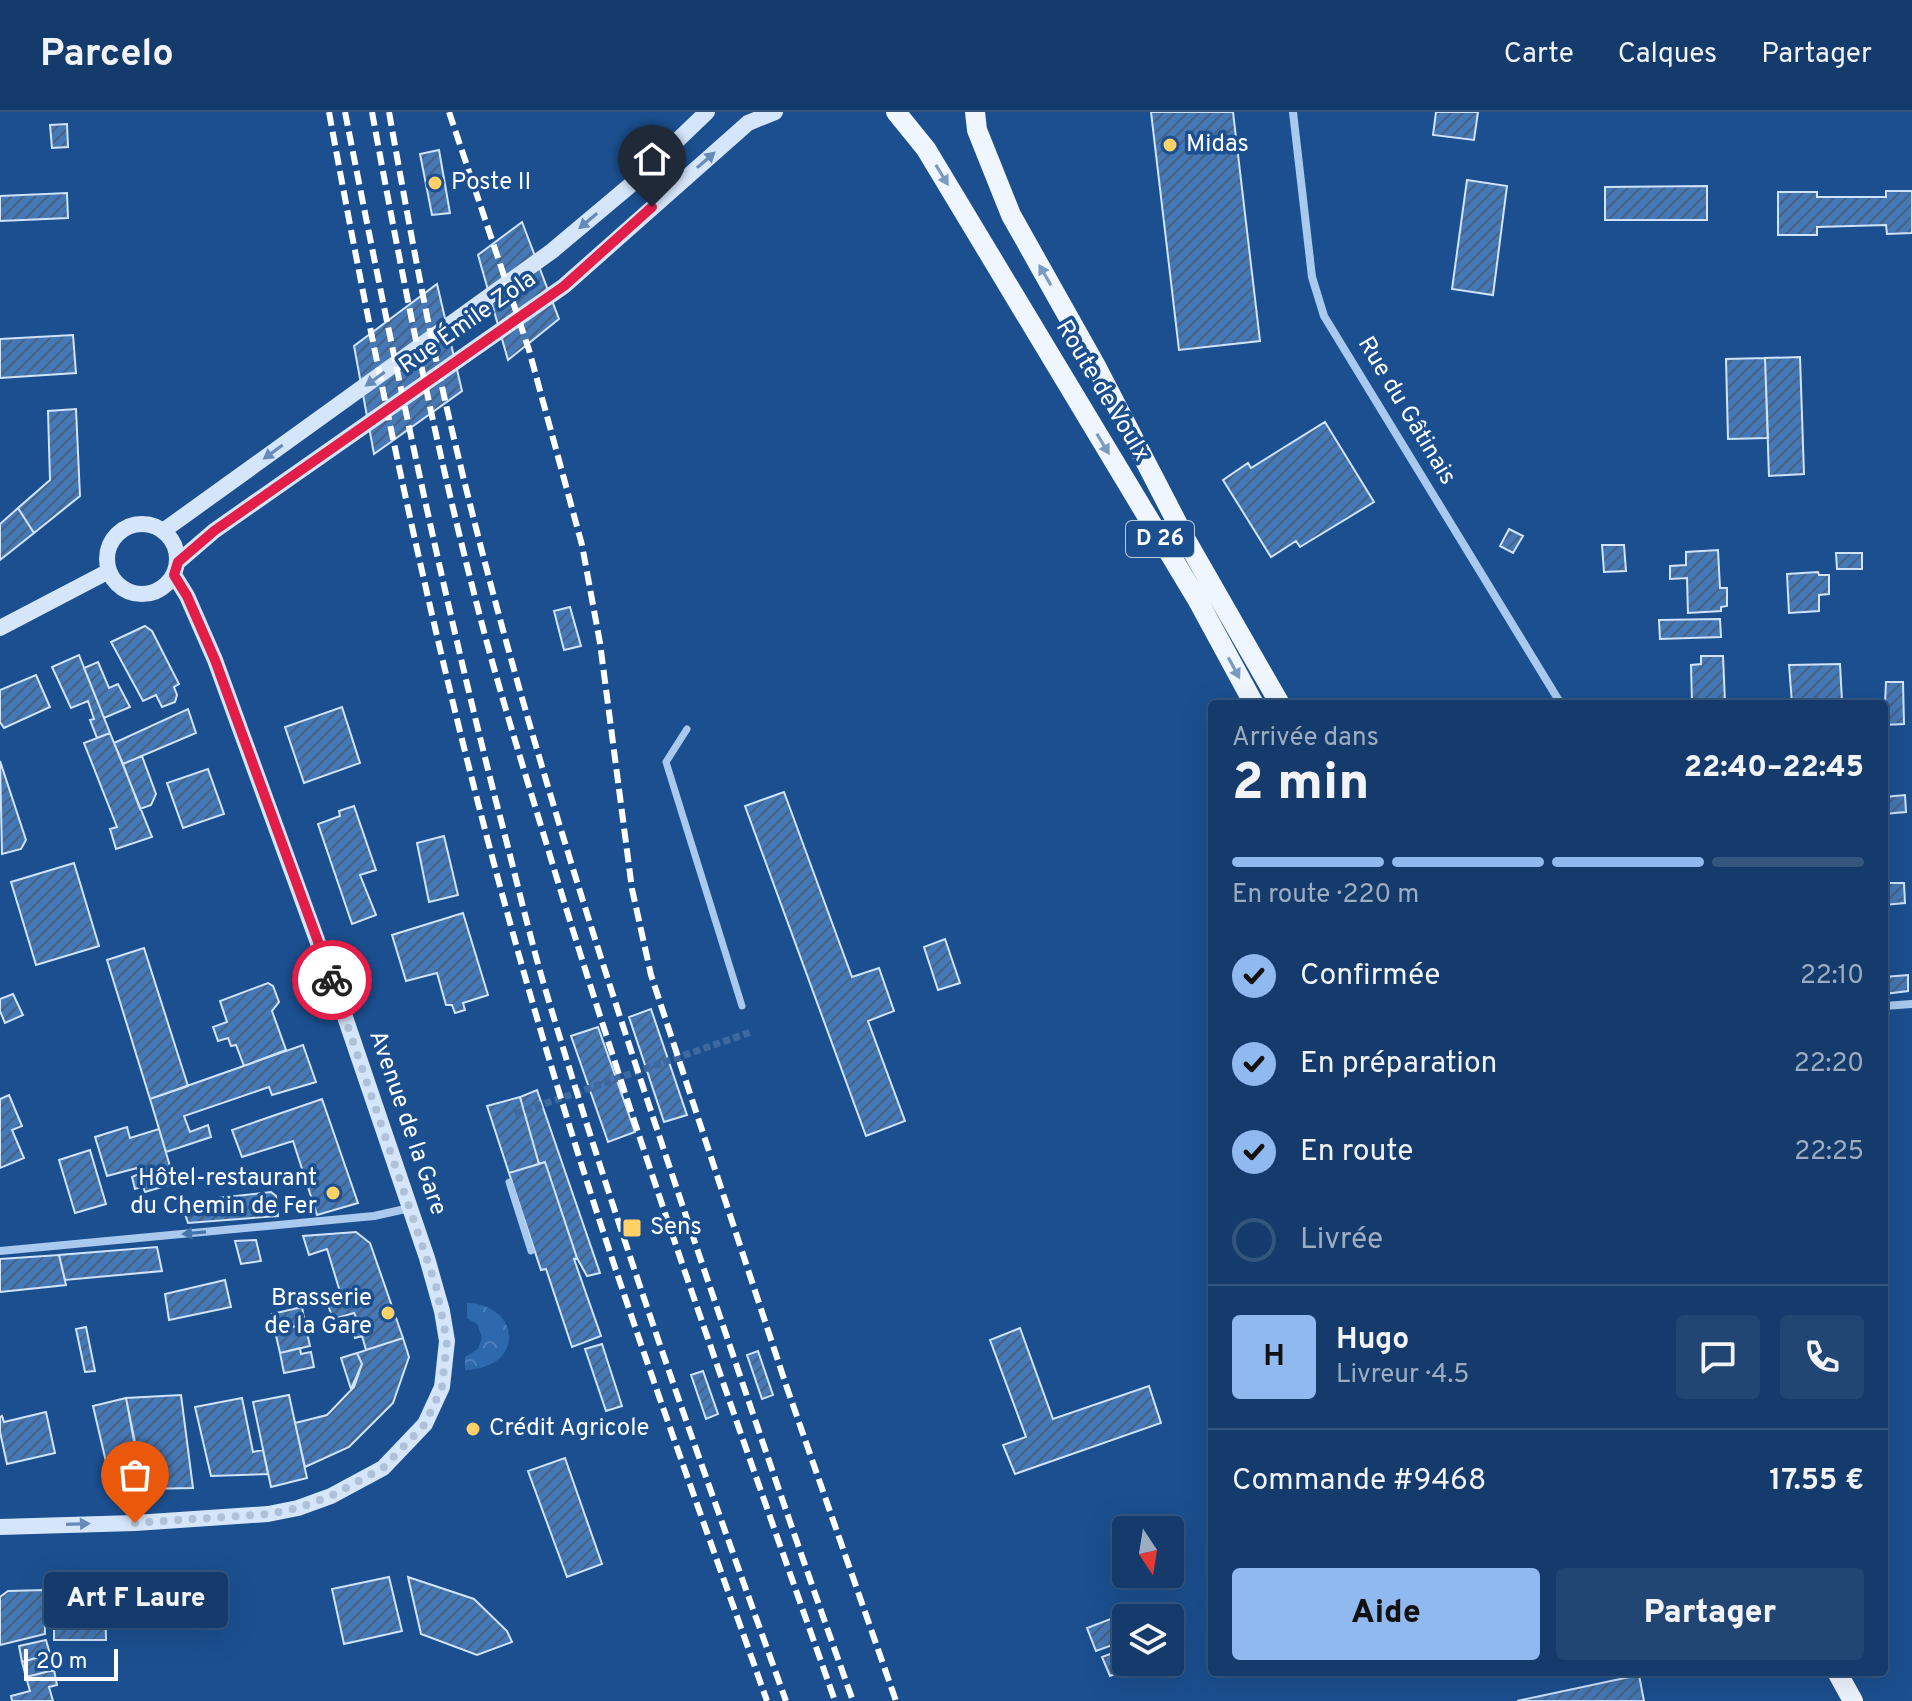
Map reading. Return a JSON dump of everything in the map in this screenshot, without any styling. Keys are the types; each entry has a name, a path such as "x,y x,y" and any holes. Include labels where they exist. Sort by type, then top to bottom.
{"main road":[{"name":"Rue Émile Zola","path":"163,531 552,251 633,183 707,112"},
{"name":"Rue Émile Zola","path":"176,568 214,531 564,286 748,123 775,112"},
{"name":"Route de Voulx","path":"896,112 926,149 1197,599 1252,700"},
{"name":"Route de Voulx","path":"975,112 977,130 1011,215 1093,359 1186,540 1278,700"},
{"path":"146,524 163,531 171,539 176,568 157,591 134,594 124,590 109,571 109,546 119,533 146,524"},
{"name":"Avenue de la Gare","path":"0,1527 135,1523 268,1514 298,1508 331,1496 383,1468 425,1424 442,1387 447,1341 436,1286 345,1017 220,673 176,568"},
{"path":"0,628 109,571"},
{"path":"1839,1676 1853,1701"}],"street":[{"name":"Rue du Gâtinais","path":"1293,112 1312,277 1324,316 1559,700"},
{"path":"687,729 666,762 742,1006"},
{"path":"1888,1006 1912,1004"},
{"path":"509,1182 531,1251"},
{"path":"0,1251 374,1216 410,1208"}],"green space":[{"path":"467,1303 485,1306 498,1314 506,1325 509,1337 507,1349 498,1359 485,1367 465,1370 465,1357 478,1349 482,1337 477,1324 467,1318"}],"building":[{"path":"1151,112 1233,112 1260,341 1179,350"},
{"path":"1436,112 1478,112 1474,140 1433,135"},
{"path":"67,124 68,147 52,148 50,125"},
{"name":"Poste II","path":"439,150 450,213 432,215 420,154"},
{"path":"1467,180 1507,186 1493,295 1452,289"},
{"path":"1707,186 1707,220 1605,220 1605,187"},
{"path":"1886,191 1912,191 1912,233 1887,234 1886,225 1817,227 1817,235 1778,235 1778,192 1817,192 1817,197 1886,197"},
{"path":"67,193 68,218 0,221 0,196"},
{"path":"522,222 559,319 508,360 478,255"},
{"path":"437,284 462,391 374,454 354,346"},
{"path":"73,335 76,373 0,378 0,339"},
{"path":"1800,357 1804,474 1769,476 1765,358"},
{"path":"1765,358 1768,438 1728,439 1726,359"},
{"path":"76,409 80,496 34,533 18,508 50,480 48,411"},
{"path":"1325,422 1374,502 1300,547 1296,541 1271,557 1223,480 1248,463 1251,468"},
{"path":"18,508 34,533 0,560 0,524"},
{"path":"1509,529 1523,536 1513,553 1500,546"},
{"path":"1602,545 1624,545 1626,571 1604,572"},
{"path":"1718,550 1720,588 1727,588 1727,606 1721,607 1721,611 1688,613 1687,578 1670,579 1670,566 1686,565 1686,552"},
{"path":"1836,553 1862,553 1862,569 1837,569"},
{"path":"1818,572 1819,575 1829,575 1829,594 1819,595 1819,611 1789,613 1787,574"},
{"path":"570,607 581,646 564,650 554,611"},
{"path":"1720,619 1721,637 1660,639 1659,620"},
{"path":"145,626 152,631 179,684 174,687 177,695 175,702 162,707 156,695 143,701 111,642"},
{"path":"79,655 110,733 97,738 90,720 94,719 88,701 71,708 52,667"},
{"path":"1701,656 1723,656 1725,700 1692,700 1691,665 1701,664"},
{"path":"98,662 109,688 118,684 130,707 104,718 84,668"},
{"path":"1840,664 1842,700 1792,700 1789,665"},
{"path":"36,675 50,707 4,728 0,722 0,690"},
{"path":"1886,682 1903,682 1904,724 1888,725 1888,700 1885,700"},
{"path":"342,707 360,763 304,783 285,727"},
{"path":"188,709 196,733 123,764 114,743"},
{"path":"110,733 152,837 116,849 110,829 117,827 84,743"},
{"path":"142,756 156,794 151,805 140,809 123,764"},
{"path":"0,761 26,840 21,849 2,854"},
{"path":"208,769 224,814 183,828 167,783"},
{"path":"784,792 852,977 879,968 894,1011 868,1021 905,1121 866,1136 745,806"},
{"path":"1905,795 1906,812 1888,814 1888,797"},
{"path":"354,806 376,870 360,875 376,915 352,924 318,824 340,816 339,811"},
{"path":"444,836 458,895 429,902 417,843"},
{"path":"74,863 99,946 36,965 11,882"},
{"path":"1888,883 1904,883 1905,903 1888,905"},
{"path":"463,913 488,995 463,1003 465,1010 455,1013 452,1005 446,1005 437,973 406,981 392,935"},
{"path":"945,939 960,983 938,990 924,947"},
{"path":"144,948 188,1086 150,1099 107,960"},
{"path":"1908,975 1908,991 1888,994 1888,977"},
{"path":"268,983 273,986 279,1002 272,1011 286,1050 244,1066 236,1045 231,1046 228,1038 218,1041 213,1027 227,1022 220,1001"},
{"path":"13,994 23,1015 5,1023 0,1011 0,999"},
{"path":"651,1009 687,1115 664,1122 629,1017"},
{"path":"598,1027 635,1132 608,1142 571,1036"},
{"path":"303,1045 316,1082 272,1095 269,1087 184,1116 190,1132 208,1125 211,1137 166,1152 150,1099"},
{"path":"537,1090 600,1273 587,1276 577,1258 545,1162 539,1164 520,1097"},
{"path":"9,1095 22,1126 12,1130 24,1158 0,1168 0,1099"},
{"path":"520,1097 539,1164 509,1173 487,1106"},
{"path":"322,1099 358,1203 317,1215 293,1141 242,1157 232,1130"},
{"path":"127,1127 130,1138 159,1129 175,1183 145,1192 143,1186 135,1189 132,1177 139,1174 137,1168 107,1176 95,1137"},
{"path":"90,1150 106,1204 75,1213 59,1160"},
{"path":"545,1162 601,1336 572,1347 546,1269 541,1270 509,1173"},
{"path":"271,1192 276,1196 278,1216 188,1223 181,1202"},
{"path":"356,1232 370,1243 403,1338 366,1350 362,1336 355,1338 350,1319 356,1317 354,1313 337,1318 332,1316 326,1300 341,1295 327,1249 309,1255 303,1236"},
{"path":"256,1240 261,1261 241,1264 235,1241"},
{"path":"157,1247 162,1271 65,1280 59,1255"},
{"path":"59,1255 66,1285 0,1292 0,1259"},
{"path":"225,1280 231,1307 169,1320 165,1294"},
{"path":"302,1307 305,1324 275,1331 272,1314"},
{"path":"305,1324 310,1346 280,1353 275,1331"},
{"path":"86,1327 95,1371 85,1372 76,1329"},
{"path":"1020,1328 1053,1419 1149,1386 1161,1423 1015,1474 1003,1445 1026,1437 990,1340"},
{"path":"403,1338 409,1357 393,1403 349,1447 305,1467 295,1423 327,1415 354,1387 362,1364 357,1353"},
{"path":"602,1344 622,1406 606,1411 585,1349"},
{"path":"300,1348 301,1354 311,1352 314,1367 284,1373 280,1353"},
{"path":"758,1351 773,1395 762,1399 747,1355"},
{"path":"357,1353 362,1364 351,1389 341,1358"},
{"path":"703,1371 718,1414 706,1419 691,1375"},
{"path":"181,1395 193,1488 143,1489 126,1398"},
{"path":"289,1395 307,1478 271,1487 253,1402"},
{"path":"126,1398 142,1477 110,1479 93,1406"},
{"path":"242,1398 253,1452 263,1450 268,1474 211,1476 195,1407"},
{"path":"46,1412 55,1453 7,1464 0,1417 4,1422"},
{"name":"Crédit Agricole","path":"473,1421 481,1429 473,1437 465,1429"},
{"path":"565,1458 602,1564 567,1577 528,1471"},
{"path":"389,1577 402,1631 344,1644 332,1589"},
{"path":"408,1577 474,1599 507,1631 512,1642 477,1655 421,1634"},
{"path":"105,1589 106,1640 54,1640 54,1590"},
{"path":"44,1590 45,1634 0,1645 0,1597 8,1591"},
{"path":"1112,1618 1112,1645 1096,1651 1087,1628"},
{"path":"46,1640 50,1654 22,1662 19,1646"},
{"path":"1112,1653 1112,1675 1110,1676 1102,1657"},
{"path":"50,1654 54,1670 26,1677 22,1662"},
{"path":"54,1670 57,1685 49,1687 53,1701 12,1701 11,1696 30,1691 26,1677"},
{"path":"1639,1676 1644,1701 1517,1701"}],"tunnel":[{"path":"515,1114 751,1032"}],"railway":[{"path":"329,112 403,487 493,859 563,1105 611,1255 767,1701"},
{"path":"345,112 436,549 476,723 536,957 628,1251 786,1701"},
{"path":"372,112 433,418 504,703 587,976 655,1184 835,1701"},
{"path":"389,112 446,405 533,737 653,1118 853,1701"},
{"path":"449,112 529,350 582,545 600,643 632,889 651,975 786,1385 896,1701"}],"way so far":[{"path":"135,1523 268,1514 298,1508 331,1496 383,1468 425,1424 442,1387 447,1341 436,1286 332,980"}],"place":[{"name":"Midas","path":"1170,145"},
{"name":"Poste II","path":"435,183"},
{"name":"Hôtel-restaurant du Chemin de Fer","path":"333,1193"},
{"name":"Sens","path":"632,1228"},
{"name":"Brasserie de la Gare","path":"388,1313"},
{"name":"Crédit Agricole","path":"473,1429"},
{"name":"Art F Laure","path":"135,1523"}],"route":[{"path":"332,980 215,660 187,596 174,575 178,562 214,531 564,286 652,207"}]}
